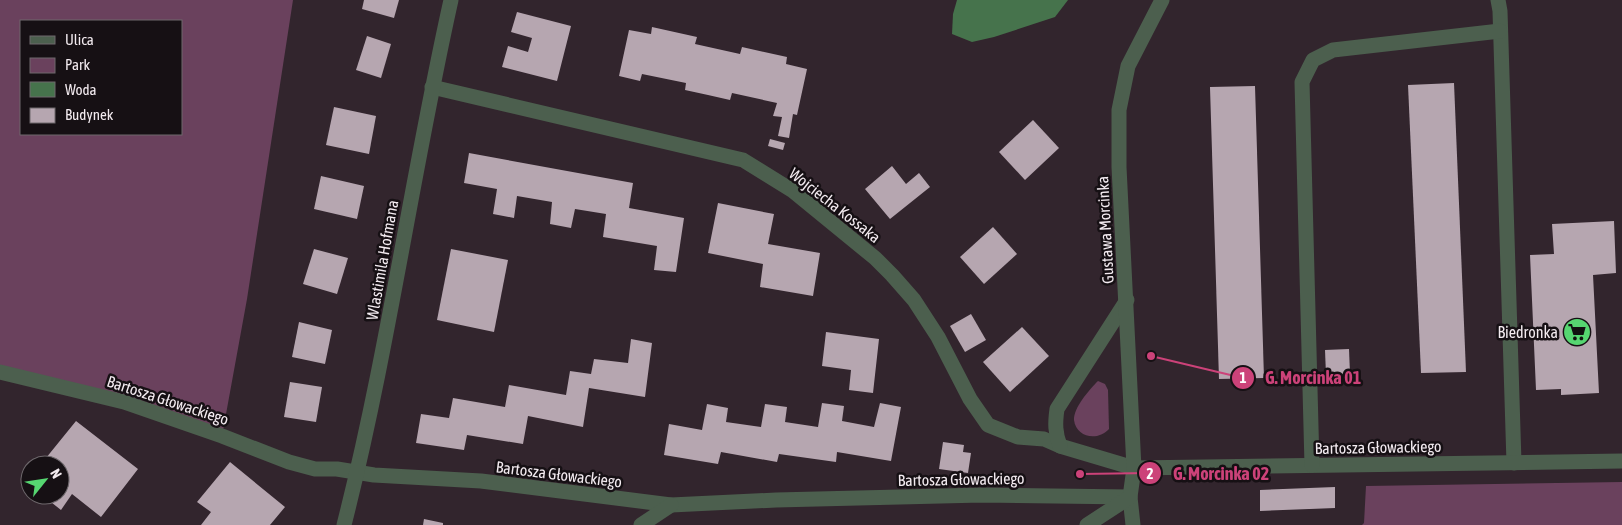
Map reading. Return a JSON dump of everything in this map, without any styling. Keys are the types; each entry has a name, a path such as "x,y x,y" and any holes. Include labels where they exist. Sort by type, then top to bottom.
{"street":[{"name":"Wlastimila Hofmana","path":"344,525 357,473 387,328 432,87 451,0"},
{"name":"Gustawa Morcinka","path":"1133,525 1130,497 1134,468 1119,110 1128,66 1162,0"},
{"path":"1498,0 1500,11 1514,463"},
{"path":"1312,465 1302,82 1313,60 1333,50 1500,31"},
{"name":"Wojciecha Kossaka","path":"432,87 743,160 793,191 875,258 892,275 919,308 938,337 970,399 988,425 1018,437 1044,439 1060,446 1134,468"},
{"path":"1060,446 1056,435 1057,409 1127,300"},
{"name":"Bartosza Głowackiego","path":"0,372 124,402 222,436 289,462 315,469 336,469 374,475 481,481 671,505 776,500 982,495 1130,497"},
{"name":"Bartosza Głowackiego","path":"1134,468 1622,461"},
{"path":"1087,525 1130,497"},
{"path":"641,525 671,505"}],"green space":[{"path":"0,0 293,0 247,299 222,436 0,372"},
{"path":"1098,381 1105,384 1108,390 1109,429 1099,435 1088,436 1083,434 1076,426 1074,415 1083,399"},
{"path":"1622,482 1622,525 1362,525 1364,523 1366,486"}],"water":[{"path":"957,0 1068,0 1055,17 994,37 972,42 952,34 953,14"}],"building":[{"path":"364,0 399,0 394,18 362,9"},
{"path":"517,12 571,26 557,81 502,67 508,46 528,52 532,38 511,32"},
{"path":"652,27 697,37 695,44 740,54 742,47 787,57 786,64 807,69 797,115 793,114 789,138 778,136 782,117 773,116 777,103 732,93 730,100 685,90 686,83 642,74 640,81 619,76 629,30 651,34"},
{"path":"367,36 391,44 381,78 356,70"},
{"path":"1454,83 1466,372 1421,373 1408,85"},
{"path":"1255,86 1264,378 1219,379 1210,87"},
{"path":"334,107 376,116 369,154 326,145"},
{"path":"1033,120 1059,148 1025,180 999,152"},
{"path":"770,139 785,143 783,150 768,146"},
{"path":"469,153 633,183 629,208 684,218 676,272 654,270 657,246 603,237 606,214 575,209 571,228 550,224 552,202 517,196 514,218 493,214 497,189 464,183"},
{"path":"892,166 906,184 919,173 930,187 890,219 865,189"},
{"path":"321,176 364,186 357,219 314,209"},
{"path":"718,203 774,214 768,244 820,253 813,296 760,287 763,264 708,253"},
{"name":"Biedronka","path":"1614,221 1616,273 1593,275 1599,393 1561,395 1561,389 1536,390 1530,255 1554,254 1552,224"},
{"path":"993,227 1017,254 984,284 960,257"},
{"path":"314,249 348,258 337,294 303,284"},
{"path":"451,249 508,260 494,332 437,320"},
{"path":"971,314 986,340 965,352 950,326"},
{"path":"299,322 332,330 325,364 292,357"},
{"path":"1022,327 1049,356 1010,392 983,362"},
{"path":"826,332 879,339 873,393 849,390 851,370 822,366"},
{"path":"631,339 652,343 645,397 589,388 583,427 528,416 523,444 467,435 464,450 416,443 421,414 449,418 453,398 505,407 509,385 566,395 570,371 591,374 594,359 628,363"},
{"path":"1349,349 1350,374 1326,375 1325,350"},
{"path":"290,382 322,387 316,422 284,417"},
{"path":"822,403 844,406 842,421 874,427 880,403 901,407 891,461 837,452 836,462 779,454 777,462 721,452 718,464 664,455 669,424 702,430 707,404 728,408 726,422 761,427 765,404 787,407 785,422 818,427"},
{"path":"76,421 138,469 101,517 72,494 70,497 70,455 48,455"},
{"path":"943,442 964,445 963,452 971,453 968,473 939,469"},
{"path":"230,462 285,507 270,525 201,525 211,512 197,502"},
{"path":"1335,487 1335,508 1260,511 1260,490"},
{"path":"55,505 64,505 61,510"},
{"path":"424,519 443,523 443,525 423,525"}],"place":[{"name":"Biedronka","path":"1577,332"},
{"name":"G. Morcinka 01","path":"1151,356"},
{"name":"G. Morcinka 02","path":"1080,474"}]}
